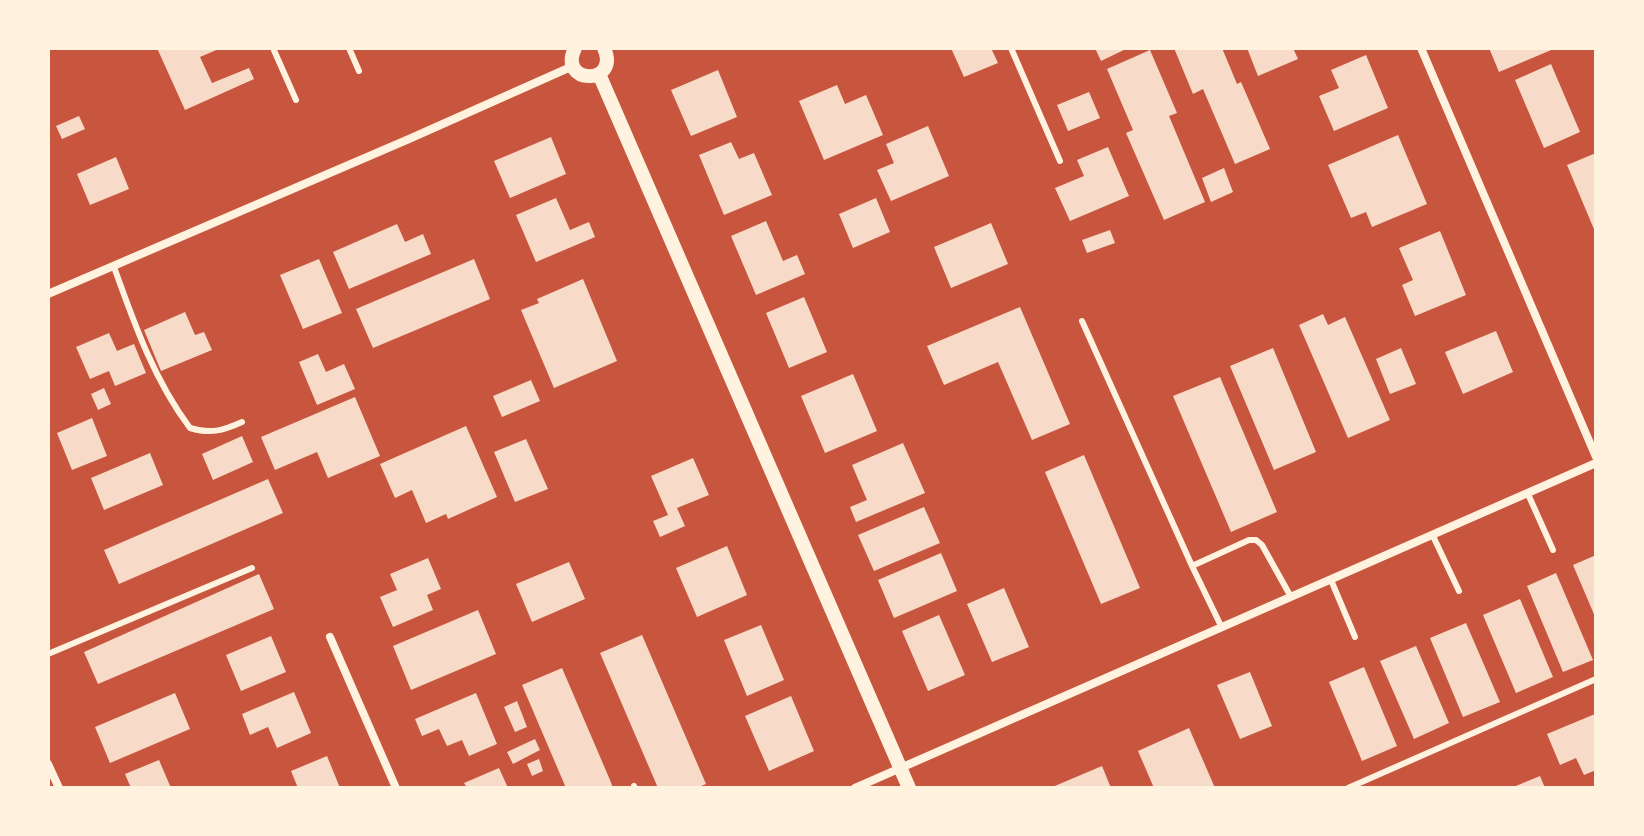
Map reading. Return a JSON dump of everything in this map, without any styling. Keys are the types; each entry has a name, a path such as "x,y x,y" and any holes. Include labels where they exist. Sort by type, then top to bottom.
{"street":[{"path":"575,48 573,66 587,77 599,74 607,64 608,49"},
{"path":"1421,48 1596,457"},
{"path":"48,294 573,66"},
{"path":"599,74 909,788"},
{"path":"855,788 1596,463"},
{"path":"330,637 396,788"},
{"path":"48,764 59,788"}],"lane":[{"path":"273,48 296,100"},
{"path":"349,48 359,71"},
{"path":"1011,48 1060,161"},
{"path":"114,267 157,376 190,428 204,432 223,430 242,422"},
{"path":"1082,321 1222,628"},
{"path":"1528,494 1553,550"},
{"path":"1433,536 1459,591"},
{"path":"1192,566 1249,540 1256,540 1262,545 1291,597"},
{"path":"48,654 252,568"},
{"path":"1331,580 1355,637"},
{"path":"1348,788 1596,679"}],"building":[{"path":"157,48 221,48 200,57 212,83 249,68 254,79 185,110"},
{"path":"951,48 991,48 998,63 964,77"},
{"path":"1095,48 1128,48 1101,61"},
{"path":"1174,48 1222,48 1237,84 1241,82 1270,149 1235,164 1203,89 1193,94"},
{"path":"1247,48 1293,48 1298,59 1258,76"},
{"path":"1489,48 1556,48 1499,72"},
{"path":"1150,50 1177,113 1169,116 1205,202 1164,220 1126,133 1133,130 1107,69"},
{"path":"1366,55 1388,108 1334,131 1319,96 1339,88 1331,70"},
{"path":"1551,64 1580,132 1544,148 1515,80"},
{"path":"718,70 737,117 691,136 671,90"},
{"path":"837,85 845,104 866,95 883,135 824,160 799,101"},
{"path":"1089,92 1100,118 1068,131 1057,105"},
{"path":"79,116 85,129 62,139 56,126"},
{"path":"928,126 949,176 891,201 877,170 894,163 886,144"},
{"path":"1398,135 1427,204 1372,227 1366,212 1351,218 1328,165"},
{"path":"551,137 566,174 510,198 494,161"},
{"path":"731,142 739,159 754,153 772,195 724,215 699,155"},
{"path":"1108,147 1129,196 1070,221 1055,188 1084,176 1077,160"},
{"path":"1596,153 1596,234 1567,165"},
{"path":"116,157 129,189 90,205 77,174"},
{"path":"1224,168 1233,192 1211,202 1202,178"},
{"path":"556,198 570,230 589,222 595,237 536,262 516,215"},
{"path":"876,198 890,232 853,248 839,214"},
{"path":"766,221 783,261 797,255 805,274 756,295 731,236"},
{"path":"991,223 1008,264 951,288 934,247"},
{"path":"397,224 405,242 423,234 431,254 349,289 333,252"},
{"path":"1110,230 1115,243 1087,253 1082,240"},
{"path":"1440,231 1466,295 1415,316 1402,285 1413,280 1399,248"},
{"path":"319,259 342,313 303,329 280,275"},
{"path":"474,259 490,299 373,348 356,309"},
{"path":"583,279 617,361 554,388 521,310 539,303 537,299"},
{"path":"804,297 827,352 789,368 766,313"},
{"path":"1020,307 1070,424 1032,440 998,362 944,385 927,346"},
{"path":"185,312 195,335 204,332 212,350 161,371 144,330"},
{"path":"1323,314 1328,325 1345,317 1390,420 1348,438 1299,325"},
{"path":"1496,331 1513,372 1463,394 1445,352"},
{"path":"109,333 117,351 134,344 146,373 115,386 109,371 90,379 76,347"},
{"path":"1273,348 1316,452 1274,470 1230,366"},
{"path":"1401,348 1416,384 1390,394 1376,359"},
{"path":"318,354 326,372 344,364 355,389 317,405 299,362"},
{"path":"853,374 877,431 825,453 801,396"},
{"path":"1220,377 1277,512 1231,532 1173,396"},
{"path":"531,380 540,401 502,417 493,396"},
{"path":"104,388 111,404 98,410 91,394"},
{"path":"355,397 380,456 328,478 317,452 275,470 261,437"},
{"path":"92,418 107,456 72,470 57,433"},
{"path":"466,426 497,497 448,519 446,514 426,523 412,490 395,498 380,464"},
{"path":"242,436 253,462 213,480 202,454"},
{"path":"526,439 548,489 515,502 494,452"},
{"path":"903,443 925,493 856,522 850,507 867,500 852,465"},
{"path":"150,453 163,485 104,510 91,478"},
{"path":"1084,455 1140,588 1101,604 1045,472"},
{"path":"693,458 709,495 677,508 685,526 660,537 653,521 668,515 651,476"},
{"path":"268,479 283,513 119,584 104,550"},
{"path":"924,507 940,543 874,571 858,535"},
{"path":"727,546 747,595 697,617 676,568"},
{"path":"941,553 957,591 894,618 878,580"},
{"path":"1596,555 1596,619 1573,565"},
{"path":"428,558 441,589 427,595 433,610 393,627 380,597 397,590 390,574"},
{"path":"569,562 585,599 532,622 516,584"},
{"path":"1556,573 1593,660 1563,672 1527,586"},
{"path":"259,574 274,609 98,684 84,652"},
{"path":"1004,588 1029,647 992,662 967,604"},
{"path":"1520,599 1553,677 1516,693 1483,615"},
{"path":"478,610 496,654 411,690 393,646"},
{"path":"939,615 965,675 928,691 902,631"},
{"path":"1466,623 1500,702 1463,717 1430,638"},
{"path":"761,625 784,680 747,696 724,640"},
{"path":"642,635 706,784 696,788 658,788 600,653"},
{"path":"271,636 286,672 241,691 226,655"},
{"path":"1416,646 1449,723 1414,739 1380,661"},
{"path":"1364,667 1397,746 1362,761 1329,682"},
{"path":"562,668 613,788 566,788 522,685"},
{"path":"1250,672 1272,726 1240,739 1217,685"},
{"path":"294,692 311,733 277,748 268,727 250,735 242,714"},
{"path":"175,693 190,729 110,763 95,727"},
{"path":"476,693 497,744 469,756 462,740 447,746 439,729 422,736 415,719"},
{"path":"791,696 814,751 769,771 745,716"},
{"path":"517,701 527,727 515,732 504,707"},
{"path":"1595,714 1596,770 1584,775 1576,758 1560,765 1547,734"},
{"path":"1189,728 1215,788 1154,788 1138,751"},
{"path":"535,739 540,750 513,764 507,752"},
{"path":"327,756 340,788 298,788 291,771"},
{"path":"539,759 543,771 532,776 527,764"},
{"path":"159,760 171,788 131,788 125,774"},
{"path":"1102,766 1111,788 1050,788"},
{"path":"499,768 508,788 467,788 464,783"},
{"path":"1540,776 1545,788 1511,788"}]}
